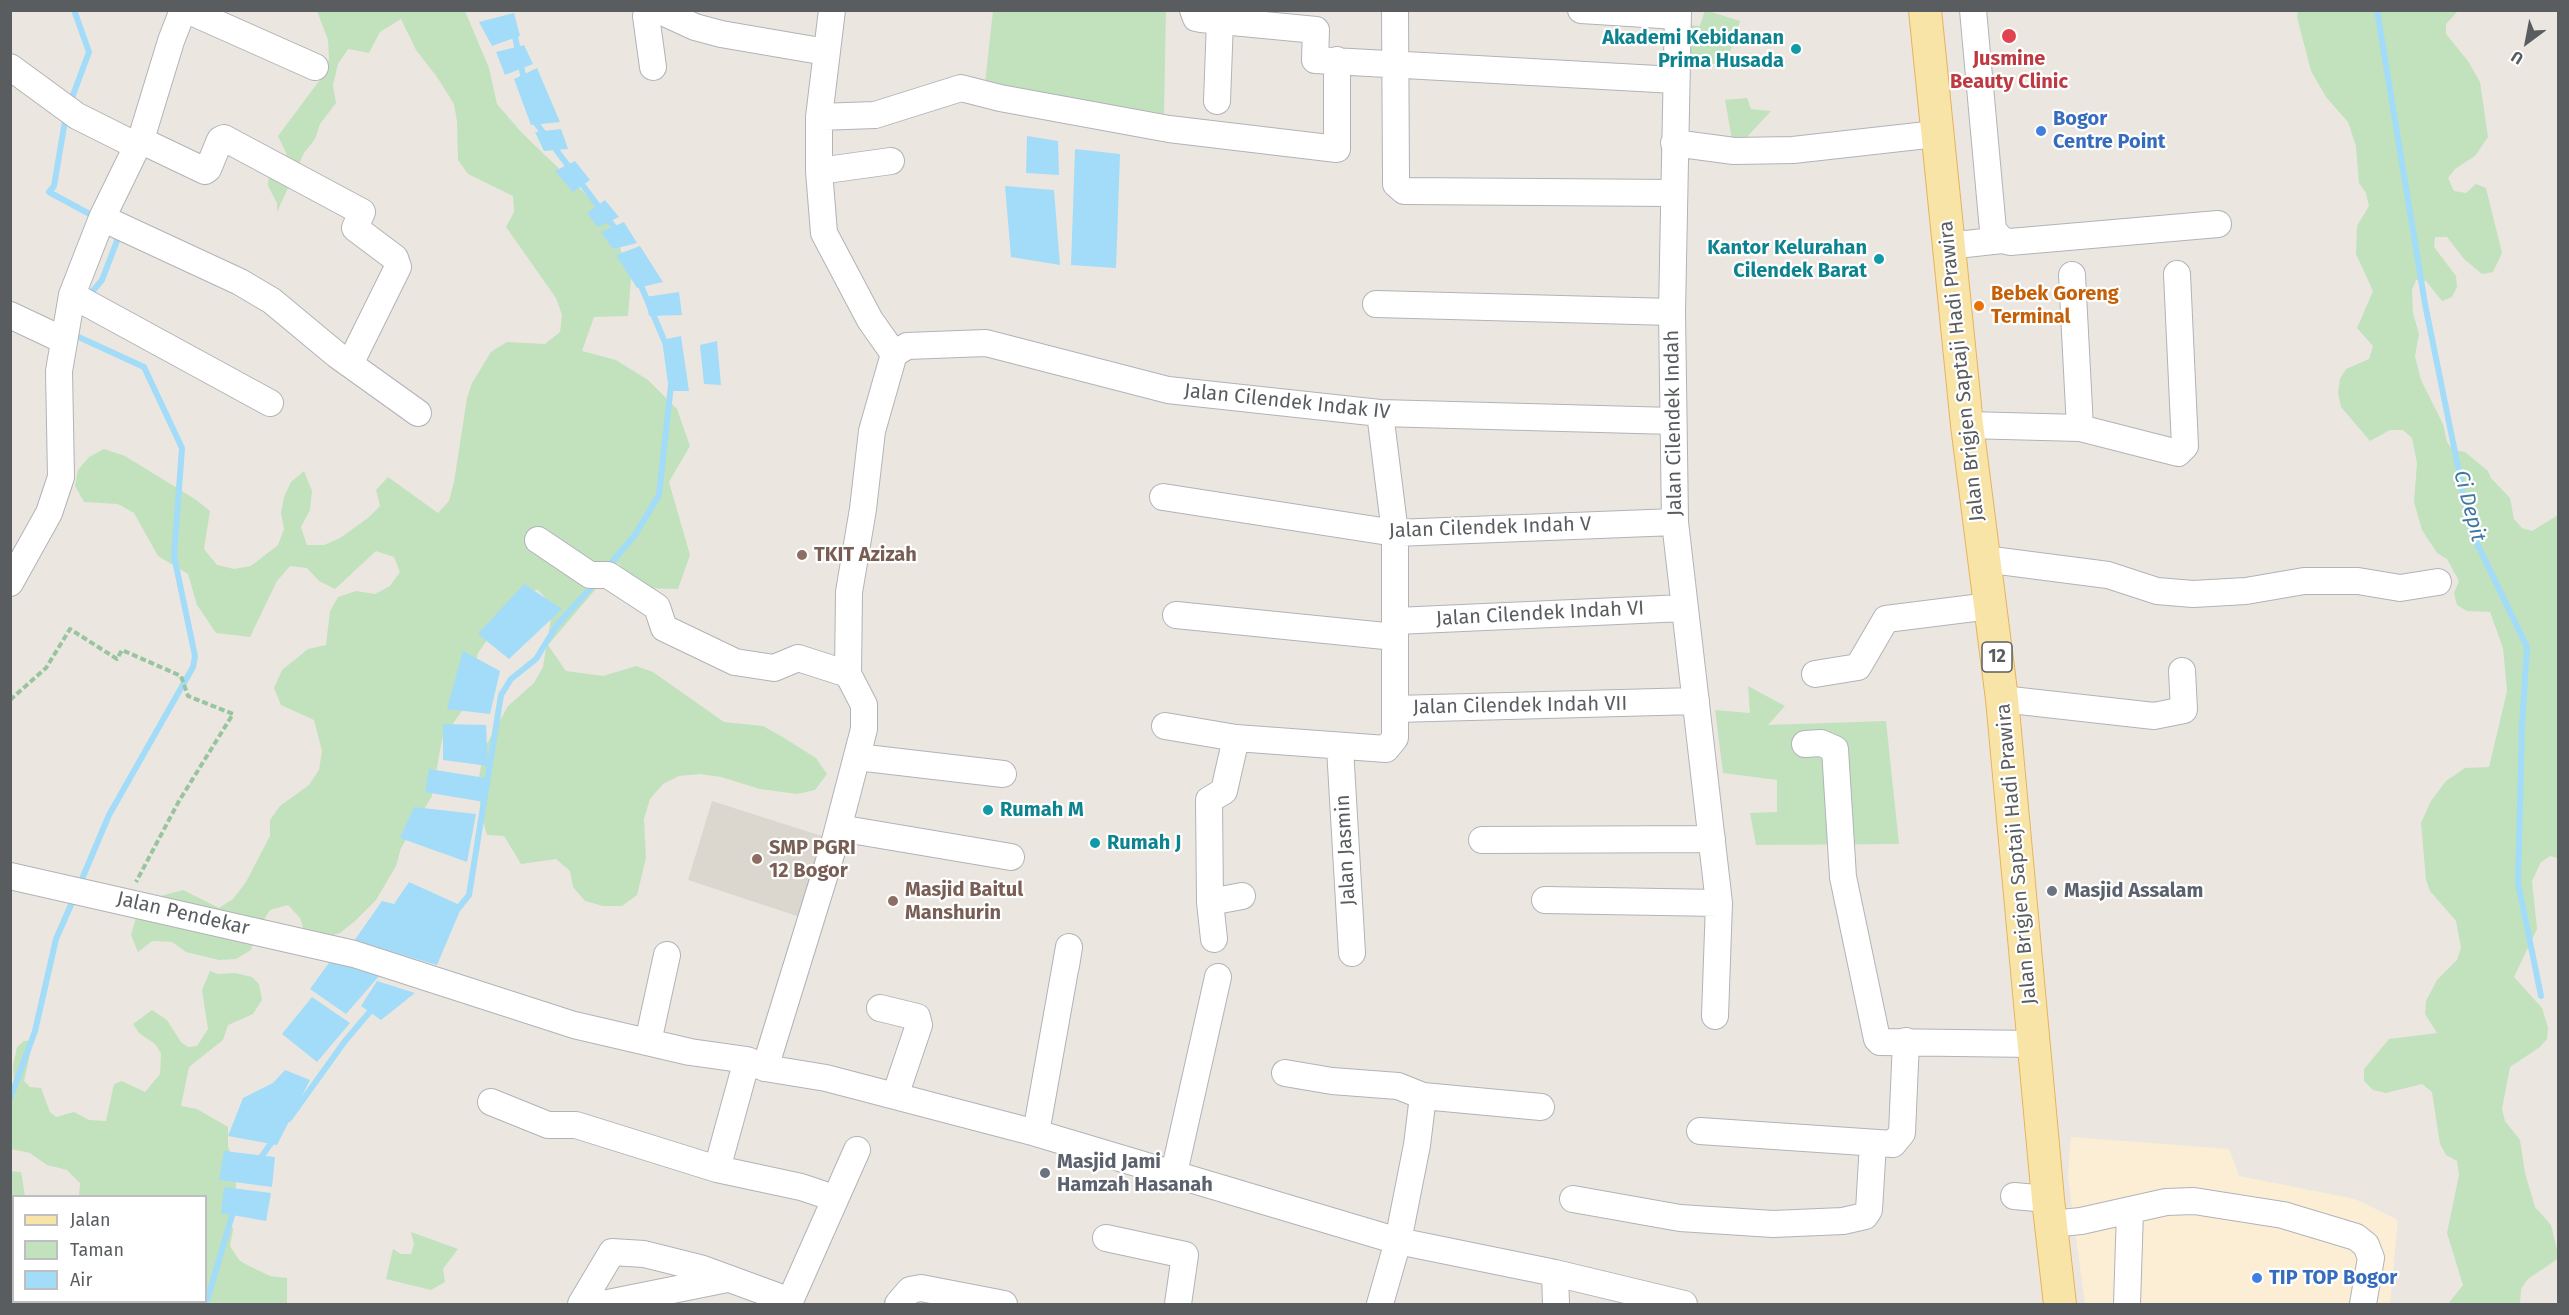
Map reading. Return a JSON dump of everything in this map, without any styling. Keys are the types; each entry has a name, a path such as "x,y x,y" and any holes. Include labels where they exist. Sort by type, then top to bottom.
{"main road":[{"name":"Jalan Brigjen Saptaji Hadi Prawira","path":"1925,10 1967,425 2002,699 2049,1212 2060,1305"}],"street":[{"path":"10,583 49,513 61,477 58,371 72,295 102,218 139,143 185,10 315,67"},
{"path":"650,10 646,16 653,67"},
{"path":"658,10 695,27 826,52"},
{"path":"717,1169 839,828 864,729 864,705 848,674 849,592 873,431 901,350 870,320 824,233 819,171 819,117 832,10"},
{"path":"1193,10 1196,18 1316,30 1315,60 1675,80"},
{"path":"1395,10 1396,184 1404,191 1673,193"},
{"path":"1581,10 1678,13"},
{"path":"1973,10 1994,230 2002,240"},
{"name":"Jalan Cilendek Indah","path":"1678,13 1672,312 1675,522 1719,903 1715,1016"},
{"path":"1217,101 1220,21"},
{"path":"819,117 875,115 961,88 1000,98 1169,129 1337,150 1337,60"},
{"path":"10,67 77,116 205,171 208,169 220,140 224,138 362,212 355,228 395,258 398,267 350,364"},
{"path":"1674,143 1734,151 1792,150 1936,134"},
{"path":"819,171 891,161"},
{"path":"102,218 240,282 272,301 350,364 418,413"},
{"path":"1948,246 2218,224"},
{"path":"1967,425 2080,428 2178,453 2185,446 2177,274"},
{"path":"2072,275 2080,428"},
{"path":"72,295 270,403"},
{"path":"1376,304 1672,312"},
{"path":"10,315 63,340"},
{"name":"Jalan Cilendek Indak IV","path":"901,350 986,343 1168,390 1380,414 1672,421"},
{"path":"1380,414 1395,533 1395,709"},
{"name":"Jalan Cilendek Indah V","path":"1163,497 1395,533 1675,522"},
{"path":"538,540 657,608 664,628 735,662 774,668 798,658 848,674"},
{"path":"1984,560 2108,575 2157,591 2193,594 2246,591 2304,581 2358,581 2400,588 2438,582"},
{"path":"1815,674 1858,667 1886,619 1990,606"},
{"name":"Jalan Cilendek Indah VI","path":"1176,615 1396,629 1684,608"},
{"path":"2002,699 2154,716 2184,710 2182,671"},
{"name":"Jalan Cilendek Indah VII","path":"1165,726 1236,738 1341,748 1386,749 1395,738 1395,709 1696,701"},
{"path":"1214,939 1210,902 1209,800 1224,791 1236,738"},
{"path":"1805,744 1821,743 1835,749 1843,877 1876,1039 1880,1042 2034,1044"},
{"name":"Jalan Jasmin","path":"1341,748 1352,953"},
{"path":"857,757 1003,774"},
{"path":"839,828 1011,857"},
{"path":"1482,840 1712,839"},
{"name":"Jalan Pendekar","path":"10,876 354,954 426,975 534,1013 648,1042 826,1078 1036,1133 1173,1173 1260,1202 1398,1241 1554,1273 1684,1305"},
{"path":"1210,902 1242,896"},
{"path":"1545,900 1719,903"},
{"path":"1036,1133 1069,947"},
{"path":"648,1042 667,955"},
{"path":"1173,1173 1218,977"},
{"path":"880,1008 917,1017 919,1025 895,1096"},
{"path":"1700,1131 1893,1144 1902,1133 1906,1041"},
{"path":"1285,1073 1332,1081 1398,1086 1423,1096 1541,1107"},
{"path":"1380,1305 1398,1241 1417,1145 1423,1096"},
{"path":"491,1102 548,1125 576,1125 717,1169 801,1186 822,1194"},
{"path":"1573,1198 1680,1218 1773,1224 1843,1221 1865,1216 1869,1210 1873,1143"},
{"path":"581,1305 612,1252 644,1254 700,1268 789,1303 857,1150"},
{"path":"2014,1196 2049,1212 2081,1221 2166,1202 2194,1201 2283,1215 2356,1237 2366,1245 2371,1258 2364,1305"},
{"path":"2127,1305 2130,1211"},
{"path":"1106,1238 1185,1255 1178,1305"},
{"path":"1554,1273 1556,1305"},
{"path":"603,1305 727,1279"},
{"path":"898,1305 910,1290 921,1288 948,1291 1004,1305"}],"path":[{"path":"10,700 46,668 70,629 117,659 122,650 181,676 188,696 233,714 179,801 126,901"}],"shaded area":[{"name":"SMP PGRI 12 Bogor","path":"712,801 828,838 800,917 688,880"},
{"path":"2071,1137 2229,1149 2239,1176 2355,1199 2398,1220 2390,1304 2085,1304 2068,1177"}],"green space":[{"path":"1705,10 1740,21 1726,64 1692,64 1691,54 1668,51 1670,23 1700,26"},
{"path":"317,11 465,11 489,68 497,104 522,133 601,209 618,242 631,279 628,316 594,317 582,351 616,360 648,380 677,409 690,446 669,482 690,555 678,589 641,588 618,563 548,645 566,671 603,676 636,666 653,672 724,722 763,726 781,736 816,758 827,774 815,790 797,794 760,789 721,777 700,774 679,776 663,784 650,799 644,819 646,858 637,895 622,906 603,906 585,901 573,887 570,871 556,859 521,864 504,836 487,835 482,818 478,783 484,749 508,706 534,683 543,667 551,618 549,602 538,590 521,591 478,653 464,708 442,739 432,796 401,848 396,866 376,900 355,921 340,933 322,938 306,937 300,918 288,905 270,910 257,930 251,950 236,959 219,960 186,952 172,942 152,941 138,952 131,935 137,914 146,900 183,890 219,908 233,899 246,882 270,836 270,820 280,806 309,785 319,770 322,751 314,720 281,705 274,688 282,670 308,649 326,645 330,611 338,597 356,591 375,594 390,586 400,572 394,557 376,551 335,589 319,581 307,568 290,566 277,581 250,637 216,633 197,605 188,574 158,556 134,513 118,504 84,502 75,486 78,470 89,457 104,449 125,456 195,499 210,511 204,549 217,565 234,569 251,566 278,545 284,529 281,513 284,497 291,482 304,471 312,491 310,510 301,527 307,545 324,545 340,538 368,518 380,506 376,490 388,477 438,513 449,501 454,482 467,398 472,383 491,352 507,342 545,344 560,332 562,315 556,298 506,227 514,212 513,196 468,174 458,160 454,104 416,50 401,19 380,32 369,53 348,49 338,64 333,85 336,103 320,124 315,139 304,153 277,212 277,203 268,186 271,151 287,155 278,136 322,77 329,59 328,40"},
{"path":"993,11 1166,11 1164,114 985,83"},
{"path":"2298,11 2458,11 2446,24 2446,34 2468,61 2480,82 2488,137 2475,156 2455,169 2448,178 2454,191 2466,193 2476,184 2486,188 2502,253 2493,272 2482,274 2464,259 2447,237 2435,237 2434,247 2456,276 2457,287 2452,297 2442,301 2426,281 2416,280 2412,290 2413,313 2419,334 2415,356 2421,380 2443,424 2447,442 2453,450 2465,452 2488,471 2491,478 2510,498 2514,519 2522,528 2532,531 2558,515 2558,858 2550,856 2541,862 2532,881 2537,929 2514,977 2542,1008 2548,1028 2547,1039 2540,1047 2510,1067 2502,1109 2505,1121 2520,1140 2525,1173 2535,1207 2551,1225 2558,1254 2556,1260 2528,1279 2521,1289 2520,1304 2448,1304 2463,1285 2447,1233 2459,1175 2457,1161 2446,1155 2440,1144 2432,1092 2422,1084 2386,1093 2373,1090 2364,1081 2364,1069 2389,1039 2437,1033 2425,1014 2426,1001 2437,980 2457,960 2461,948 2456,921 2430,891 2426,880 2421,823 2431,801 2446,781 2465,768 2489,767 2507,691 2503,648 2490,612 2467,611 2457,605 2454,593 2459,581 2447,559 2437,553 2422,530 2414,502 2417,463 2412,438 2403,430 2390,430 2370,441 2341,407 2338,393 2340,379 2346,369 2369,359 2373,346 2357,328 2373,291 2356,254 2357,226 2369,206 2366,193 2359,183 2356,146 2348,122 2326,97 2311,71 2297,17"},
{"path":"1747,98 1751,109 1771,111 1734,151 1725,100"},
{"path":"1748,686 1785,706 1768,725 1886,721 1899,844 1756,845 1750,813 1777,812 1777,780 1723,773 1715,710 1750,713"},
{"path":"210,971 218,974 235,973 252,977 259,984 262,1000 253,1014 228,1025 223,1040 189,1067 181,1106 197,1109 228,1127 228,1147 235,1162 236,1186 229,1215 233,1230 230,1246 239,1260 247,1265 270,1276 287,1278 287,1304 49,1304 207,1303 207,1195 79,1195 80,1183 67,1170 47,1165 30,1153 11,1149 10,1101 15,1095 13,1066 17,1047 24,1041 33,1040 24,1081 30,1087 41,1088 50,1112 56,1117 74,1112 89,1120 106,1121 114,1084 122,1081 145,1092 160,1074 161,1053 155,1044 139,1033 133,1024 152,1010 167,1020 181,1042 188,1047 197,1046 208,1029 202,990"},
{"path":"11,1171 21,1172 25,1195 12,1195 11,1264"},
{"path":"411,1232 458,1249 443,1269 445,1282 431,1290 386,1279 393,1249 401,1254 411,1254 414,1244"}],"water":[{"path":"514,13 520,36 492,46 479,22"},
{"path":"524,45 533,64 505,75 496,52"},
{"path":"537,68 560,122 531,125 514,79"},
{"path":"561,129 568,149 544,151 535,132"},
{"path":"1027,136 1058,141 1059,175 1026,173"},
{"path":"1075,149 1120,154 1116,268 1071,265"},
{"path":"575,161 590,180 573,192 555,171"},
{"path":"1005,186 1054,190 1060,265 1011,257"},
{"path":"605,200 619,217 598,227 587,213"},
{"path":"624,222 637,243 613,249 601,232"},
{"path":"640,246 663,282 637,288 616,255"},
{"path":"679,292 682,315 649,316 645,297"},
{"path":"681,336 689,391 669,391 662,340"},
{"path":"717,341 721,385 704,384 700,345"},
{"path":"524,584 562,609 509,659 478,634"},
{"path":"463,651 500,671 490,714 447,709"},
{"path":"443,724 486,725 488,766 443,760"},
{"path":"429,769 486,778 484,802 425,792"},
{"path":"414,807 476,814 467,862 400,838"},
{"path":"409,882 462,906 437,965 354,941 382,901 394,904"},
{"path":"331,960 380,975 346,1014 310,989"},
{"path":"377,981 415,993 381,1020 361,1006"},
{"path":"312,997 350,1023 317,1062 282,1034"},
{"path":"285,1070 310,1080 277,1145 228,1136 243,1098 273,1083"},
{"path":"224,1151 275,1157 272,1187 219,1180"},
{"path":"224,1187 271,1193 266,1221 221,1213"}],"waterway":[{"path":"70,103 89,52 74,10"},
{"name":"Ci Depit","path":"2377,10 2425,304 2471,531 2527,647 2522,726 2518,883 2541,996"},
{"path":"514,32 524,80"},
{"path":"66,115 54,186 49,192 97,218"},
{"path":"533,119 572,171"},
{"path":"578,179 617,231"},
{"path":"87,298 102,280 120,233"},
{"path":"639,281 667,347"},
{"path":"72,334 144,367 182,448 174,556 195,656 193,667 109,815 79,886"},
{"path":"607,568 635,535 659,495 671,385"},
{"path":"456,911 469,895 501,695 511,679 536,659 557,625 595,583"},
{"path":"10,1099 35,1031 56,939 74,898"},
{"path":"289,1119 345,1041 373,1008"},
{"path":"259,1160 274,1139"},
{"path":"207,1301 234,1209"}],"place":[{"name":"Jusmine Beauty Clinic","path":"2009,36"},
{"name":"Akademi Kebidanan Prima Husada","path":"1796,49"},
{"name":"Bogor Centre Point","path":"2041,131"},
{"name":"Kantor Kelurahan Cilendek Barat","path":"1879,259"},
{"name":"Bebek Goreng Terminal","path":"1979,306"},
{"name":"TKIT Azizah","path":"802,555"},
{"name":"Rumah M","path":"988,810"},
{"name":"Rumah J","path":"1095,843"},
{"name":"SMP PGRI 12 Bogor","path":"757,859"},
{"name":"Masjid Assalam","path":"2052,891"},
{"name":"Masjid Baitul Manshurin","path":"893,901"},
{"name":"Masjid Jami Hamzah Hasanah","path":"1045,1173"},
{"name":"TIP TOP Bogor","path":"2257,1278"}]}
